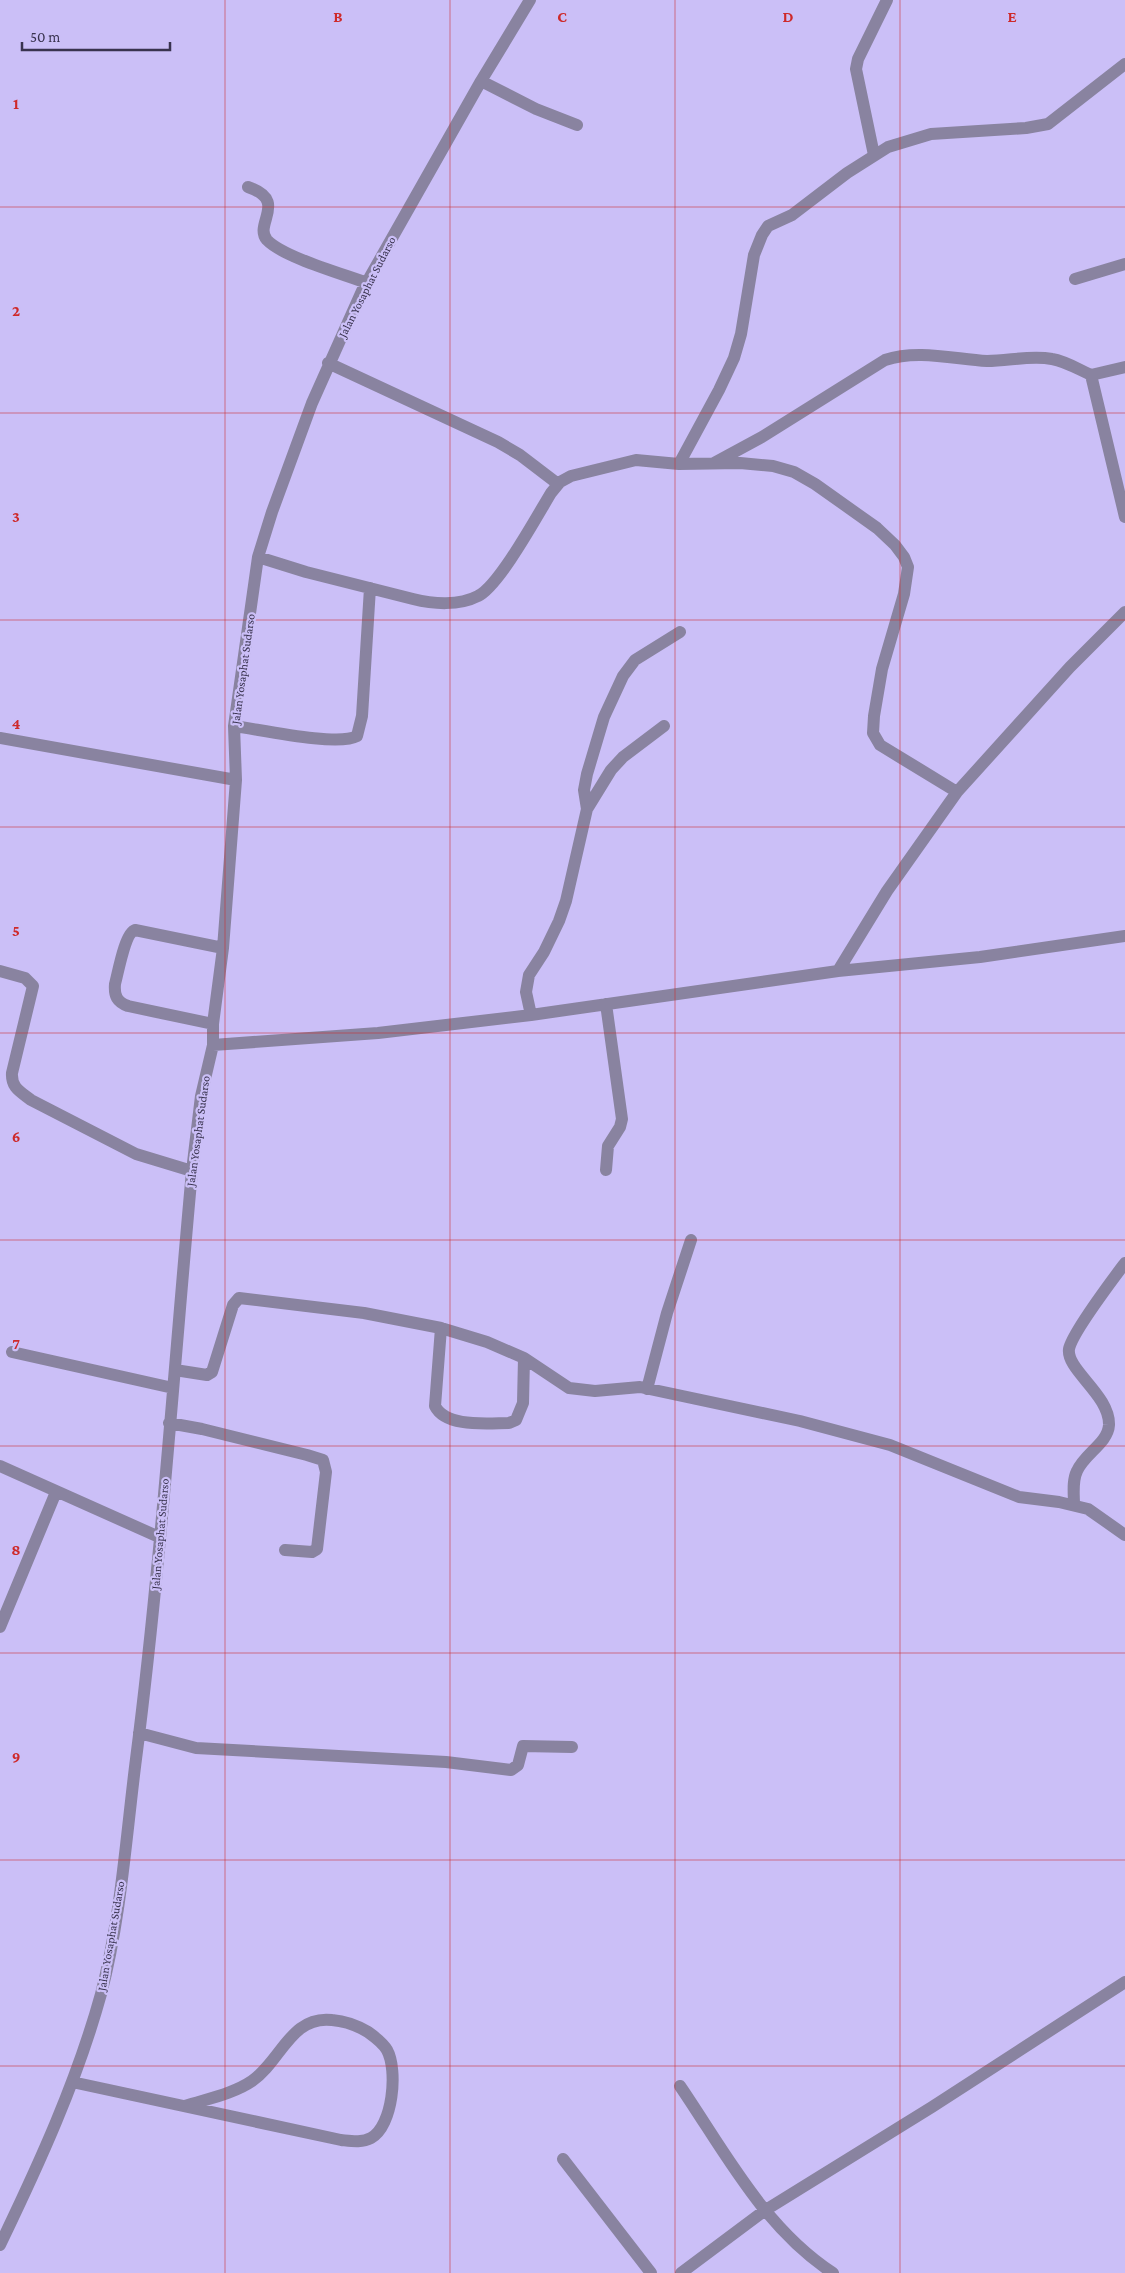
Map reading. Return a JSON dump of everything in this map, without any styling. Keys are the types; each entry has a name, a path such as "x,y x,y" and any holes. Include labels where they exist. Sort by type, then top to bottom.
{"street":[{"name":"Jalan Yosaphat Sudarso","path":"0,2245 29,2185 72,2082 101,1993 113,1932 152,1632 192,1170 200,1096 213,1045 213,1024 223,948 236,780 234,726 258,557 272,512 328,363 366,283 481,81 530,0"},
{"path":"874,155 856,69 858,59 887,0"},
{"path":"679,464 734,358 754,255 765,229 792,215 847,173 888,147 932,134 1026,128 1048,124 1125,64"},
{"path":"481,81 536,109 577,125"},
{"path":"248,186 260,191 266,199 268,207 264,231 269,242 297,257 366,283"},
{"path":"1075,280 1125,264"},
{"path":"712,464 762,437 885,360 895,357 944,356 988,361 1055,359 1091,375 1125,366"},
{"path":"328,363 498,442 520,455 558,484"},
{"path":"1091,375 1125,517"},
{"path":"258,557 306,572 429,603 465,601 477,596 498,577 558,484 562,480 582,472 636,460 679,464 740,463 773,466 794,472 815,484 877,528 895,544 904,556 908,567 907,579 882,669 873,733 880,745 957,792"},
{"path":"234,726 334,740 351,739 357,736 362,716 370,588"},
{"path":"838,971 887,891 957,792 1070,666 1125,612"},
{"path":"588,809 584,790 587,774 604,717 623,676 635,660 680,632"},
{"path":"531,1015 526,992 528,974 544,952 559,922 588,809 611,770 623,757 664,726"},
{"path":"0,738 236,780"},
{"path":"213,1024 128,1006 121,1003 115,996 115,984 127,938 131,931 135,930 223,948"},
{"path":"213,1045 378,1033 531,1015 838,971 980,957 1125,936"},
{"path":"0,971 25,978 33,986 12,1073 12,1080 17,1090 31,1100 136,1154 192,1170"},
{"path":"606,1004 622,1119 620,1127 608,1146 606,1170"},
{"path":"647,1389 667,1313 691,1240"},
{"path":"1074,1505 1074,1480 1077,1471 1104,1437 1109,1426 1105,1407 1096,1392 1076,1367 1070,1357 1069,1350 1088,1316 1125,1263"},
{"path":"175,1370 207,1375 212,1372 233,1305 239,1298 364,1313 440,1328 487,1342 524,1358 568,1388 595,1391 615,1388 647,1389 800,1421 890,1445 1019,1497 1074,1505 1088,1509 1125,1535"},
{"path":"440,1328 435,1406 440,1413 451,1419 509,1424 516,1420 522,1403 524,1358"},
{"path":"12,1352 173,1388"},
{"path":"169,1424 202,1429 307,1454 323,1460 326,1472 317,1549 312,1552 285,1550"},
{"path":"0,1466 159,1537"},
{"path":"0,1627 56,1492"},
{"path":"139,1733 196,1748 446,1762 511,1770 518,1765 523,1746 572,1747"},
{"path":"681,2273 764,2211 932,2108 1125,1982"},
{"path":"72,2082 341,2140 361,2142 376,2134 387,2115 393,2080 392,2061 387,2049 367,2031 338,2021 319,2020 300,2027 267,2068 251,2082 185,2106"},
{"path":"680,2086 764,2211 803,2250 833,2273"},
{"path":"563,2159 651,2273"}]}
